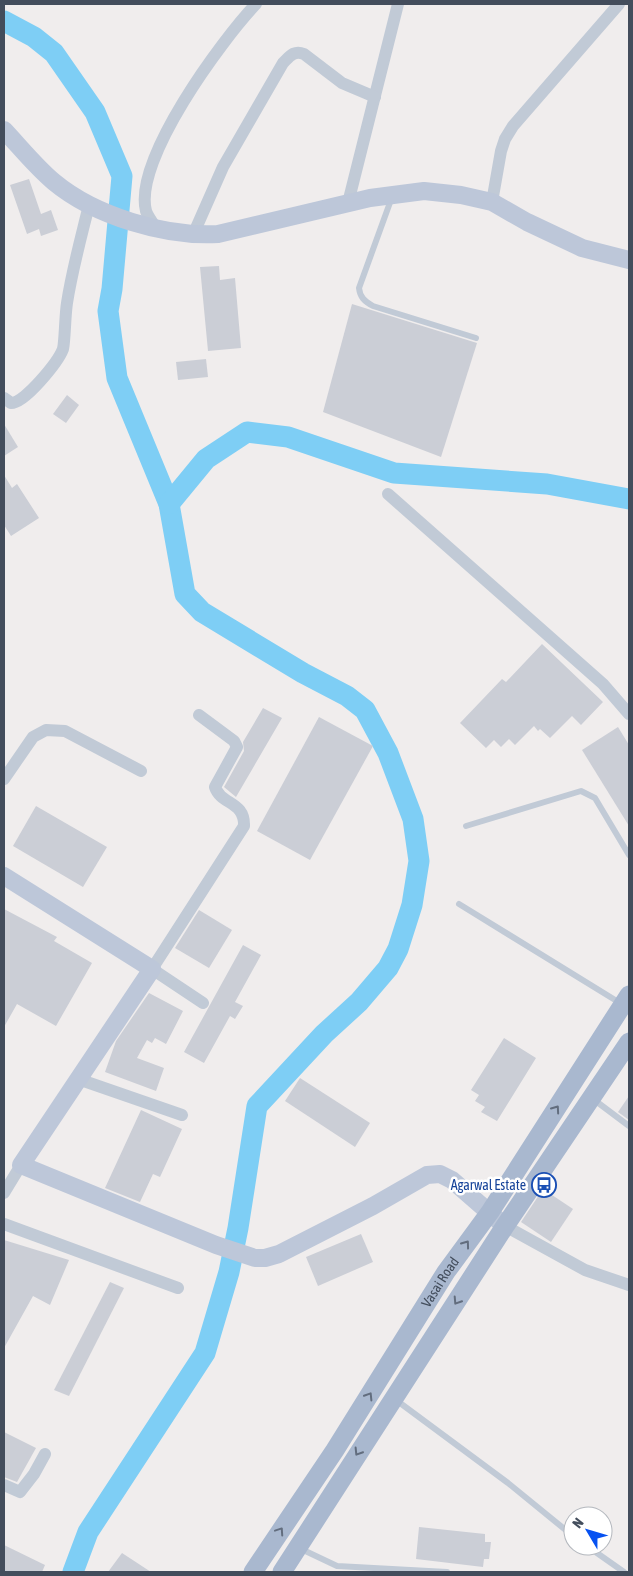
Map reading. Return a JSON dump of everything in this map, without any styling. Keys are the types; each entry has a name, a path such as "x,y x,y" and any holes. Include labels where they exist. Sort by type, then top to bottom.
{"main road":[{"name":"Vasai Road","path":"254,1572 335,1450 446,1272 490,1212 626,1000"},
{"name":"Vasai Road","path":"289,1570 297,1548 393,1398 505,1226 592,1099 624,1060 629,1042"}],"street":[{"path":"152,227 146,211 147,184 162,137 236,25 256,4"},
{"path":"348,203 398,4"},
{"path":"492,202 504,140 513,126 619,4"},
{"path":"193,236 223,167 283,63 293,54 299,52 304,54 342,82 375,97"},
{"path":"4,130 53,182 91,206 152,227 193,236 226,232 393,194 424,191 461,195 492,202 527,222 582,248 629,260"},
{"path":"4,398 11,402 22,399 57,361 63,347 63,330 70,282 91,206"},
{"path":"388,494 603,684 629,714"},
{"path":"4,1193 244,826 245,818 241,811 217,792 215,787 237,747 234,740 199,715"},
{"path":"4,779 33,737 46,730 65,731 141,771"},
{"path":"4,876 203,1003"},
{"path":"78,1080 182,1115"},
{"path":"21,1166 216,1245 255,1258 265,1258 279,1254 373,1206 427,1175 440,1174 452,1180 505,1226 585,1270 629,1285"},
{"path":"4,1224 178,1288"},
{"path":"4,1485 20,1492 34,1474 45,1454"}],"lane":[{"path":"393,194 359,288 360,295 364,301 373,306 476,338"},
{"path":"466,826 581,791 595,798 629,855"},
{"path":"459,904 626,1000"},
{"path":"592,1099 629,1126"},
{"path":"393,1398 508,1484 563,1528"},
{"path":"297,1548 337,1566 446,1572"},
{"path":"601,1556 624,1572"}],"building":[{"path":"29,179 41,214 51,210 58,230 41,236 39,229 27,234 10,185"},
{"path":"219,266 220,280 235,278 241,348 208,351 200,267"},
{"path":"352,304 477,343 441,457 323,412"},
{"path":"206,359 208,377 178,380 176,362"},
{"path":"67,395 79,405 66,423 53,414"},
{"path":"4,424 18,447 4,456"},
{"path":"4,475 12,488 17,484 39,518 11,536 4,525"},
{"path":"542,644 603,702 581,725 572,716 550,738 540,729 538,731 534,726 515,745 509,739 501,747 494,740 486,748 460,723 502,679 506,682"},
{"path":"263,708 282,718 236,797 224,787 244,751 243,742"},
{"path":"319,717 373,746 310,860 257,831"},
{"path":"618,727 629,745 629,826 582,750"},
{"path":"36,806 107,847 83,887 13,846"},
{"path":"4,909 57,937 54,941 92,963 56,1026 17,1004 4,1027"},
{"path":"199,910 232,930 209,968 175,948"},
{"path":"243,945 261,955 235,1002 243,1006 235,1019 230,1016 204,1063 184,1052"},
{"path":"149,993 183,1011 166,1044 155,1038 152,1043 147,1040 137,1058 164,1068 156,1091 105,1072 116,1041"},
{"path":"504,1038 536,1058 497,1121 481,1112 485,1107 475,1101 479,1095 471,1090"},
{"path":"300,1078 370,1123 355,1147 285,1101"},
{"path":"629,1096 629,1120 618,1112"},
{"path":"141,1110 182,1129 160,1177 153,1174 140,1202 105,1188"},
{"path":"543,1189 573,1209 551,1242 521,1222"},
{"path":"361,1234 373,1262 318,1286 306,1257"},
{"path":"4,1240 69,1260 50,1305 33,1296 4,1348"},
{"path":"110,1282 124,1288 69,1396 54,1390"},
{"path":"4,1432 36,1448 17,1482 4,1477"},
{"path":"419,1527 485,1534 485,1542 491,1542 489,1559 484,1559 483,1567 416,1559"},
{"path":"4,1545 45,1565 42,1572 4,1572"},
{"path":"122,1553 151,1572 108,1572"}],"waterway":[{"path":"4,21 34,37 54,53 95,112 122,176 112,289 108,311 117,378 169,504 185,594 202,612 303,673 347,696 365,710 388,753 413,819 419,861 412,905 398,949 388,968 359,1002 324,1034 257,1106 238,1228 229,1272 205,1353 88,1532 73,1572"},
{"path":"169,504 206,459 247,432 288,437 394,473 547,484 629,499"}],"place":[{"name":"Agarwal Estate","path":"544,1185"}]}
